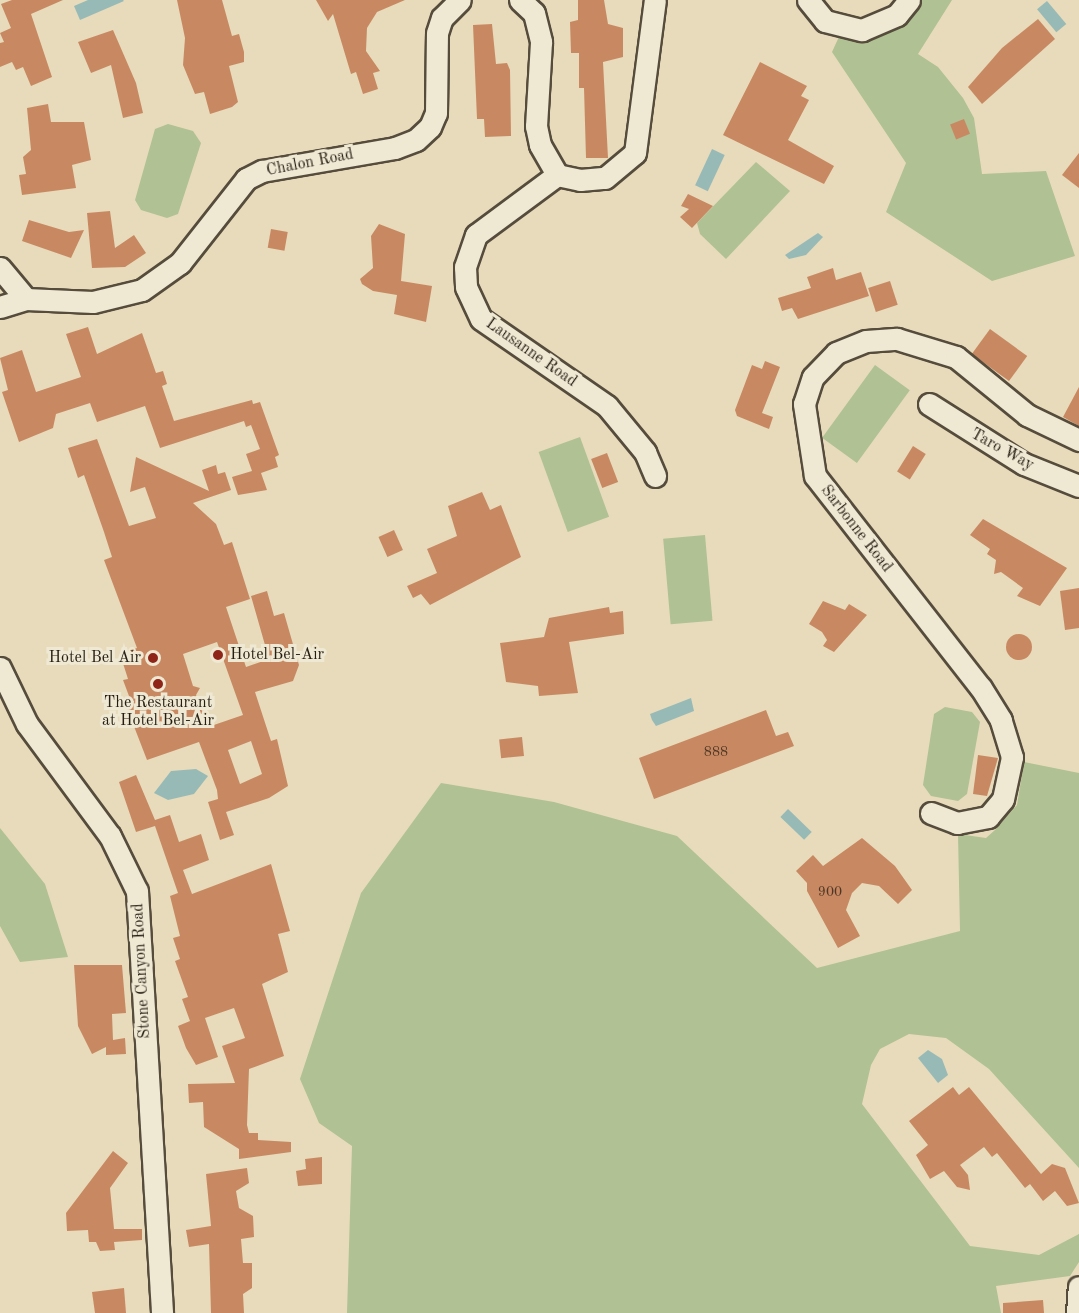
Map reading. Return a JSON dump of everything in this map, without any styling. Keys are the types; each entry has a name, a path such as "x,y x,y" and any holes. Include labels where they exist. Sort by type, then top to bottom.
{"street":[{"name":"Chalon Road","path":"0,306 26,299 93,302 142,290 180,263 246,179 262,171 395,148 416,140 430,127 436,113 437,33 442,18 459,0"},
{"path":"520,0 534,13 539,28 536,126 546,161 557,175 580,180 604,178 635,153 655,0"},
{"path":"808,0 825,21 862,30 897,15 909,0"},
{"name":"Lausanne Road","path":"557,175 476,235 465,267 466,287 481,319 607,406 645,452 655,476"},
{"path":"0,268 26,299"},
{"name":"Sarbonne Road","path":"931,813 957,823 988,817 1003,799 1012,757 1001,720 980,687 815,476 804,404 813,377 836,352 866,341 897,339 956,357 1027,415 1079,440"},
{"name":"Taro Way","path":"929,404 1024,464 1079,486"},
{"name":"Stone Canyon Road","path":"0,668 27,724 110,836 137,891 162,1313"},
{"path":"1077,1313 1079,1287"}],"green space":[{"path":"919,0 952,0 918,54 938,67 963,98 974,118 982,174 1046,171 1075,256 992,281 886,212 906,163 832,52 843,28"},
{"path":"168,124 193,131 201,143 178,214 167,218 141,210 135,200 155,129"},
{"path":"756,162 790,191 726,259 700,234 697,223"},
{"path":"875,365 910,390 857,463 822,438"},
{"path":"580,437 609,517 568,532 539,452"},
{"path":"705,535 712,621 671,624 663,539"},
{"path":"945,707 972,712 980,722 967,794 958,801 931,796 923,785 934,714"},
{"path":"1024,762 1079,773 1079,1168 989,1069 946,1038 909,1034 880,1049 871,1065 862,1104 970,1246 1039,1255 1079,1234 1079,1262 1070,1276 996,1286 1001,1313 347,1313 352,1146 319,1123 300,1079 361,893 441,783 554,802 677,836 817,968 960,931 958,834 986,838 995,830 1017,805"},
{"path":"0,828 45,884 68,957 20,962 0,926"}],"water":[{"path":"88,0 124,1 80,20 74,6"},
{"path":"1047,1 1066,24 1056,32 1037,9"},
{"path":"712,149 725,155 708,191 695,185"},
{"path":"818,233 823,237 806,255 789,259 785,255"},
{"path":"691,698 694,711 656,726 650,714"},
{"path":"196,769 208,776 194,794 168,800 154,793 171,771"},
{"path":"788,809 812,832 804,840 780,817"},
{"path":"928,1050 942,1059 948,1075 938,1083 918,1058"}],"building":[{"path":"12,0 63,0 31,14 52,77 31,86 23,67 16,70 12,62 0,67 0,43 4,42 0,33 11,28 1,4"},
{"path":"177,0 222,0 232,36 239,34 244,52 244,62 229,66 238,102 232,107 210,114 204,92 195,94 183,65 185,38"},
{"path":"316,0 405,0 377,12 367,28 366,51 380,71 373,73 378,89 363,94 356,72 351,74 333,14 328,21"},
{"path":"578,0 604,0 608,24 623,28 623,57 603,62 608,158 586,158 584,88 579,88 579,53 571,53 570,22 578,20"},
{"path":"1038,19 1055,39 982,104 968,87 1002,48"},
{"path":"492,24 496,64 507,63 510,70 511,136 485,137 484,119 477,119 473,25"},
{"path":"113,30 136,83 143,113 123,118 111,65 91,73 78,42"},
{"path":"760,62 807,86 801,96 809,100 788,140 834,166 824,184 723,135"},
{"path":"48,104 51,122 84,122 91,160 72,165 76,188 22,195 19,175 26,174 23,157 31,150 27,108"},
{"path":"964,119 970,134 956,139 950,125"},
{"path":"1079,153 1079,188 1062,175"},
{"path":"688,194 713,206 692,228 680,217 689,209 681,206"},
{"path":"110,211 115,248 134,235 146,253 125,267 92,268 87,213"},
{"path":"29,220 69,232 84,230 71,258 22,241"},
{"path":"379,224 405,234 401,281 432,286 426,322 394,314 397,295 373,291 362,284 360,279 373,268 371,236"},
{"path":"271,229 288,232 284,251 268,248"},
{"path":"833,268 836,280 861,272 869,296 798,319 792,308 782,311 778,298 811,288 807,277"},
{"path":"890,281 898,305 876,312 868,288"},
{"path":"88,327 97,354 142,333 156,373 163,371 167,384 162,386 174,421 252,400 253,404 260,402 279,455 275,457 278,467 261,473 267,490 238,495 232,477 252,471 246,454 260,449 251,425 246,427 244,421 160,448 145,406 97,422 90,403 56,414 53,428 19,442 2,392 8,390 0,358 22,350 36,392 81,377 66,334"},
{"path":"990,329 1027,356 1009,381 972,354"},
{"path":"765,361 780,367 762,413 773,417 769,429 737,416 735,410 752,365 762,369"},
{"path":"1079,387 1079,426 1063,417"},
{"name":"Hotel Bel Air","path":"97,439 129,526 156,518 145,487 130,492 136,457 209,491 202,470 216,465 218,474 225,472 231,490 193,503 216,524 224,545 232,542 250,599 226,607 246,667 269,659 251,596 267,591 274,616 284,613 299,665 293,681 255,692 271,741 277,739 288,786 269,798 226,812 234,835 220,840 208,802 218,799 217,790 199,742 147,760 123,698 129,696 123,680 128,679 120,654 137,648 104,560 112,557 104,532 84,475 78,478 68,448","holes":["217,642 243,715 208,727 196,695 200,688 193,686 183,654","251,741 262,774 240,784 228,750"]},
{"path":"913,446 926,454 910,479 897,471"},
{"path":"607,453 618,482 602,488 591,459"},
{"path":"482,492 490,510 501,505 521,557 430,605 421,594 413,598 407,586 437,573 427,549 457,536 448,506"},
{"path":"983,519 1067,568 1040,606 1017,596 1023,588 1001,572 994,574 996,560 987,554 990,549 970,535"},
{"path":"394,530 403,550 387,557 378,537"},
{"path":"1079,588 1079,628 1065,630 1060,591"},
{"path":"823,601 845,610 849,604 867,615 834,652 823,646 827,640 822,632 809,624"},
{"path":"609,607 610,613 623,611 624,634 569,642 578,693 539,696 538,686 506,682 500,643 544,637 549,618"},
{"path":"1019,634 1029,637 1032,647 1029,657 1019,660 1009,657 1006,647 1009,637"},
{"path":"766,710 776,736 788,732 794,746 654,799 639,758"},
{"path":"522,737 524,756 501,758 499,739"},
{"path":"978,755 998,758 987,796 973,794"},
{"path":"136,775 155,820 170,815 179,842 201,834 209,860 183,870 192,894 271,864 290,931 278,934 288,972 262,984 284,1056 249,1069 247,1125 249,1133 258,1133 258,1140 291,1142 291,1152 239,1159 239,1149 204,1127 203,1102 189,1103 188,1084 235,1083 222,1046 245,1038 234,1008 205,1018 218,1057 196,1065 186,1048 178,1026 190,1021 182,999 188,997 175,961 180,959 173,938 180,936 170,896 178,893 155,826 136,832 119,782"},
{"path":"862,838 895,866 912,890 898,904 879,886 862,883 852,893 846,910 860,936 838,948 807,891 807,883 796,871 813,855 823,866"},
{"path":"74,965 122,965 126,1013 112,1014 113,1040 125,1038 126,1054 106,1055 106,1047 92,1054 78,1026"},
{"path":"953,1087 959,1095 969,1087 1041,1174 1052,1164 1065,1168 1079,1203 1067,1206 1055,1191 1043,1201 1030,1184 1025,1188 997,1153 992,1157 984,1147 960,1165 968,1175 970,1190 957,1187 944,1171 930,1179 916,1155 928,1145 909,1121"},
{"path":"113,1151 128,1163 110,1188 114,1229 142,1229 142,1240 114,1242 115,1250 100,1251 96,1242 89,1242 88,1230 67,1231 66,1213"},
{"path":"322,1157 322,1184 298,1186 296,1171 306,1169 305,1159"},
{"path":"247,1168 249,1183 236,1191 239,1208 253,1216 254,1237 241,1239 243,1263 252,1263 252,1288 243,1294 244,1313 211,1313 209,1244 189,1247 186,1230 211,1226 206,1174"},
{"path":"124,1288 126,1313 95,1313 92,1292"},
{"path":"1043,1300 1044,1313 1003,1313 1003,1303"}],"place":[{"name":"Hotel Bel-Air","path":"218,655"},
{"name":"Hotel Bel Air","path":"153,658"},
{"name":"The Restaurant at Hotel Bel-Air","path":"158,684"}]}
